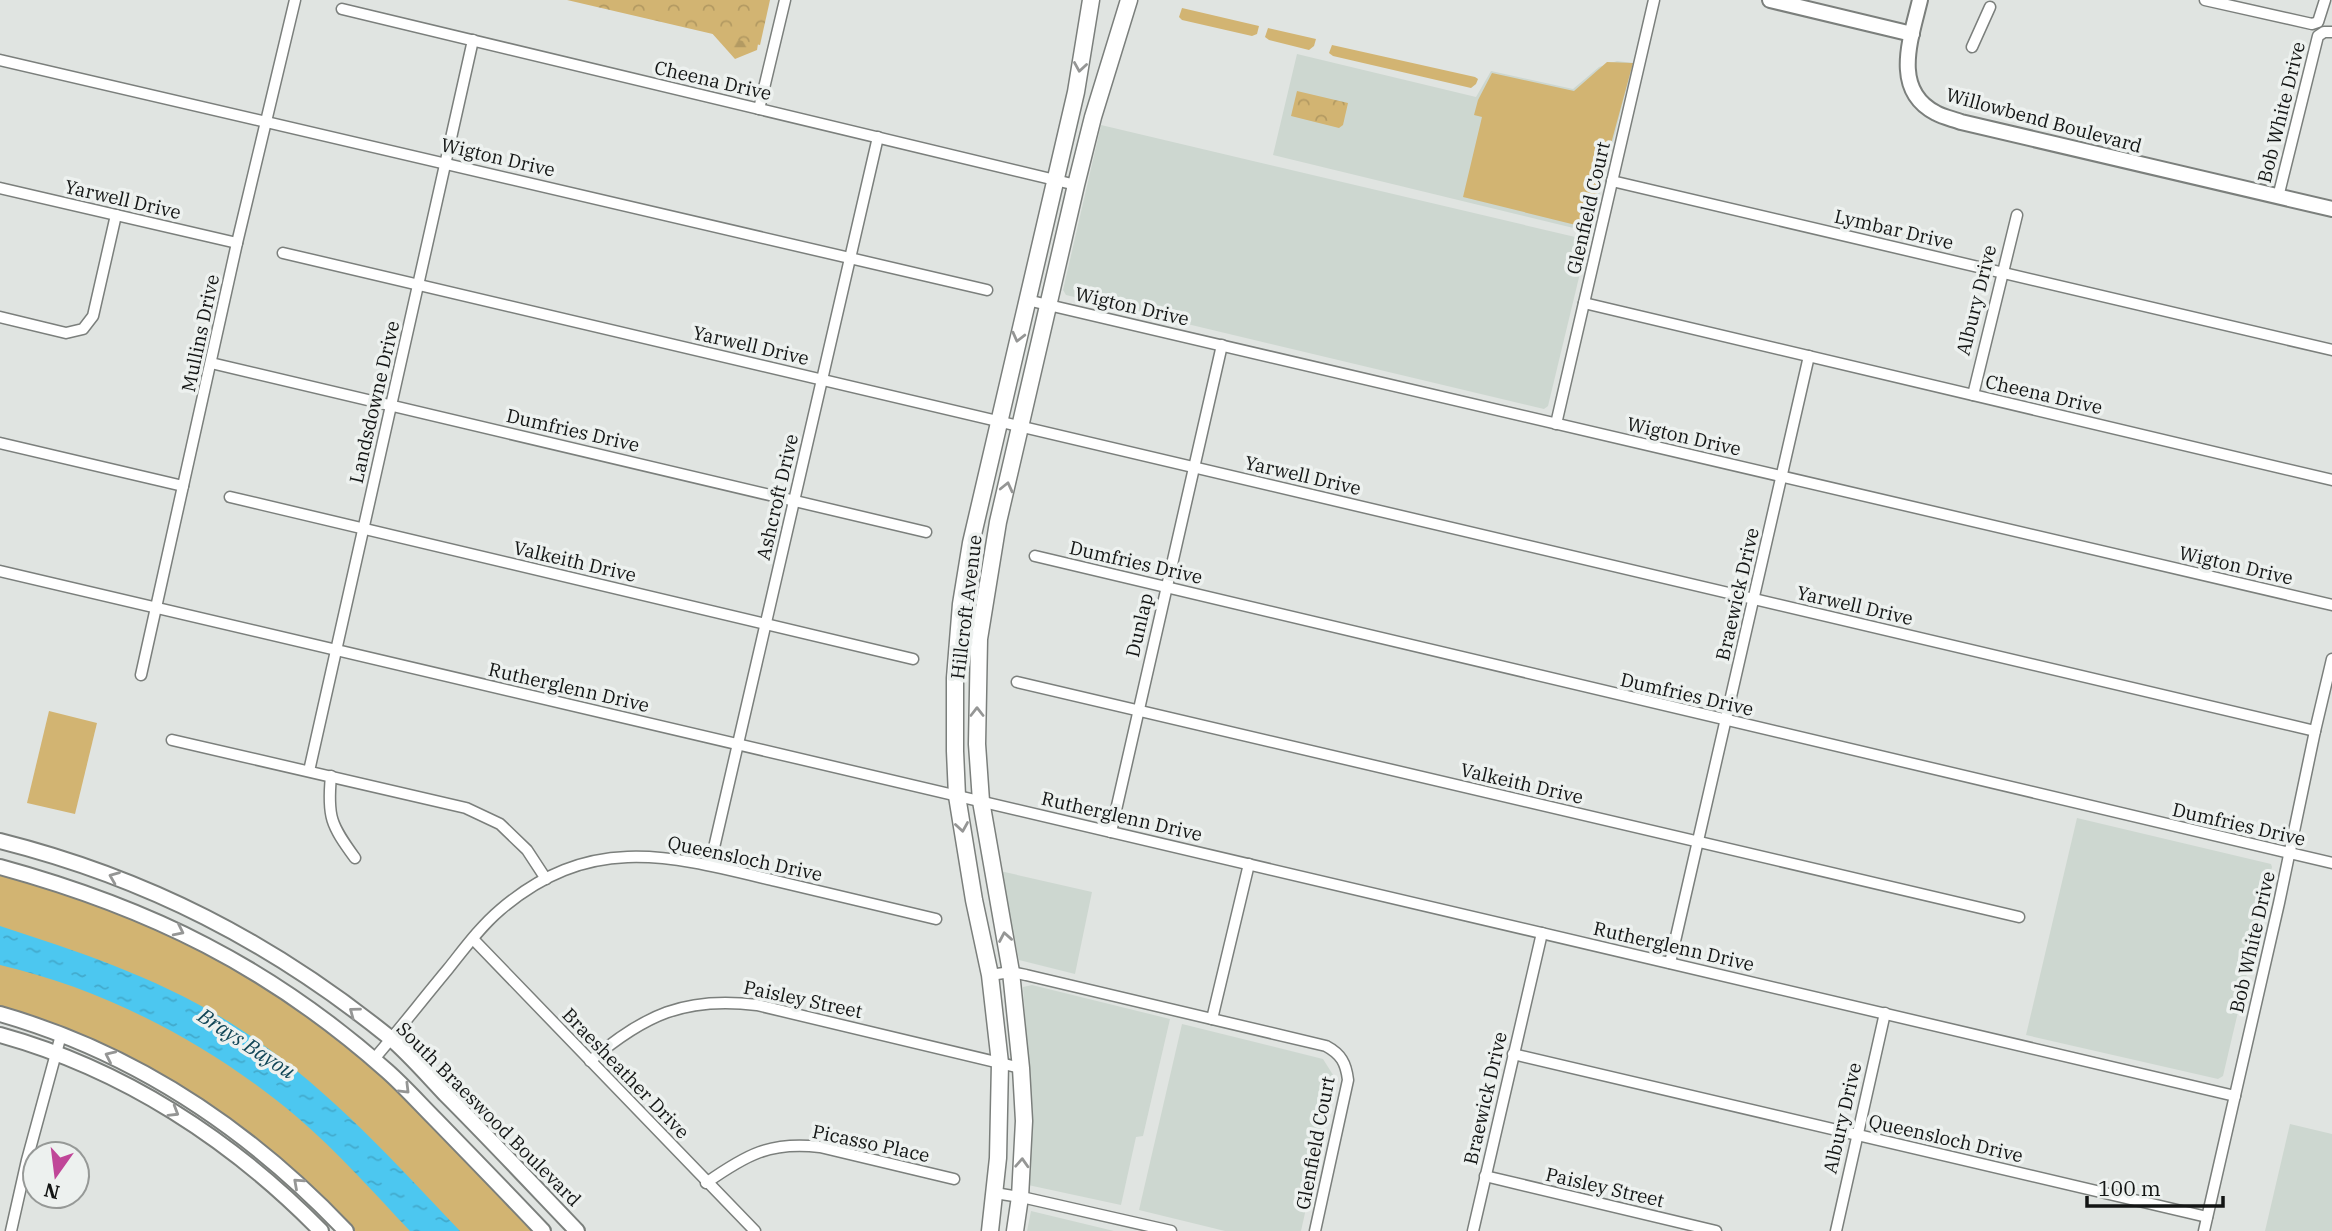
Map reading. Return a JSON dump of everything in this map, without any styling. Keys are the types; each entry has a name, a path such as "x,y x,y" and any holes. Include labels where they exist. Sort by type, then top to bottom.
{"main road":[{"name":"Hillcroft Avenue","path":"990,1231 998,1158 999,1063 990,975 974,900 957,796 955,678 961,604 971,543 998,421 1076,92 1091,0"},
{"name":"Hillcroft Avenue","path":"1015,1231 1020,1196 1024,1121 1021,1068 1011,972 981,801 977,732 979,639 998,522 1076,185 1093,117 1129,0"},
{"path":"1770,0 1912,33 1920,0"},
{"name":"Willowbend Boulevard","path":"1912,33 1907,67 1910,85 1919,101 1935,113 1961,122 2332,209"},
{"name":"South Braeswood Boulevard","path":"0,841 82,864 151,892 218,922 299,971 391,1039 577,1231"},
{"path":"0,867 57,882 143,915 261,975 315,1012 374,1059 540,1228 555,1208"},
{"path":"143,915 151,892"},
{"path":"0,1014 61,1035 123,1062 216,1117 306,1190 346,1231"},
{"path":"0,1035 56,1052 106,1074 189,1121 271,1183 321,1231"}],"street":[{"name":"Mullins Drive","path":"141,674 237,243 295,0"},
{"path":"760,109 785,0"},
{"name":"Glenfield Court","path":"1556,424 1654,0"},
{"name":"Bob White Drive","path":"2205,0 2312,24 2318,22 2325,0"},
{"path":"1972,47 1990,7"},
{"name":"Cheena Drive","path":"342,9 1076,185"},
{"name":"Bob White Drive","path":"2278,197 2318,36 2324,32 2332,32"},
{"name":"Landsdowne Drive","path":"309,771 473,40"},
{"name":"Wigton Drive","path":"0,60 988,290"},
{"name":"Ashcroft Drive","path":"710,865 878,137"},
{"name":"Lymbar Drive","path":"1612,181 2332,351"},
{"name":"Yarwell Drive","path":"0,188 237,243"},
{"path":"0,317 66,333 83,329 93,316 117,215"},
{"name":"Albury Drive","path":"1973,395 2017,215"},
{"name":"Yarwell Drive","path":"283,253 2315,731"},
{"name":"Wigton Drive","path":"1027,300 2332,605"},
{"name":"Cheena Drive","path":"1584,303 2332,480"},
{"name":"Dunlap","path":"1111,832 1222,345"},
{"name":"Braewick Drive","path":"1670,963 1810,356"},
{"name":"Dumfries Drive","path":"211,363 926,532"},
{"path":"0,443 183,486"},
{"name":"Valkeith Drive","path":"230,497 913,659"},
{"name":"Dumfries Drive","path":"1035,556 2332,863"},
{"name":"Rutherglenn Drive","path":"0,571 2235,1096"},
{"name":"Bob White Drive","path":"2204,1231 2332,659"},
{"name":"Valkeith Drive","path":"1017,682 2019,917"},
{"path":"172,740 466,808 500,824 527,850 546,879"},
{"path":"331,776 328,804 335,832 355,858"},
{"name":"Queensloch Drive","path":"374,1059 498,911 546,879 600,860 632,855 665,857 710,865 936,919"},
{"path":"990,975 1011,972 1212,1019 1248,864"},
{"name":"Braewick Drive","path":"1473,1231 1542,933"},
{"name":"Braesheather Drive","path":"472,939 755,1231"},
{"name":"Paisley Street","path":"590,1061 624,1033 652,1018 690,1006 732,1002 757,1005 1021,1068"},
{"name":"Albury Drive","path":"1836,1231 1885,1013"},
{"name":"Glenfield Court","path":"1212,1019 1326,1046 1335,1051 1345,1063 1347,1091 1315,1231"},
{"path":"11,1231 61,1035"},
{"name":"Queensloch Drive","path":"1513,1054 2207,1217"},
{"name":"Picasso Place","path":"706,1183 749,1154 782,1146 801,1145 820,1147 954,1179"},
{"name":"Paisley Street","path":"1485,1176 1716,1231"},
{"path":"995,1193 1020,1196 1171,1231"}],"shaded area":[{"path":"1297,54 1476,97 1491,71 1573,89 1599,67 1617,61 1633,63 1590,232 1273,155"},
{"path":"1101,125 1588,240 1548,406 1544,409 1066,295 1063,290"},
{"path":"2077,818 2271,864 2223,1076 2218,1079 2026,1035"},
{"path":"1000,871 1092,892 1075,974 1019,960"},
{"path":"1032,985 1170,1019 1143,1136 1136,1137 1121,1205 1028,1185 1032,1115 1023,987"},
{"path":"1182,1024 1323,1059 1335,1078 1301,1231 1225,1231 1139,1210"},
{"path":"2290,1124 2332,1134 2332,1231 2265,1231"},
{"path":"1031,1211 1114,1231 1027,1231"}],"green space":[{"path":"567,0 770,0 760,45"},
{"path":"765,0 757,50 735,59 710,31"},
{"path":"1182,8 1259,26 1257,34 1252,36 1182,20 1179,17"},
{"path":"1268,28 1316,39 1314,46 1309,50 1269,40 1265,37"},
{"path":"1332,45 1478,79 1471,88 1333,56 1329,53"},
{"path":"1607,62 1633,63 1588,228 1463,197 1482,117 1474,115 1478,100 1492,73 1574,91"},
{"path":"1297,91 1348,103 1343,125 1339,128 1291,116"},
{"path":"49,711 97,723 75,814 27,803"},
{"path":"0,875 105,906 156,928 253,980 299,1011 384,1079 423,1115 532,1231 351,1231 234,1123 0,1010"}],"water":[{"name":"Brays Bayou","path":"0,926 154,982 240,1029 329,1098 460,1231 410,1231 312,1130 265,1091 195,1044 119,1005 80,989 0,965"}]}
